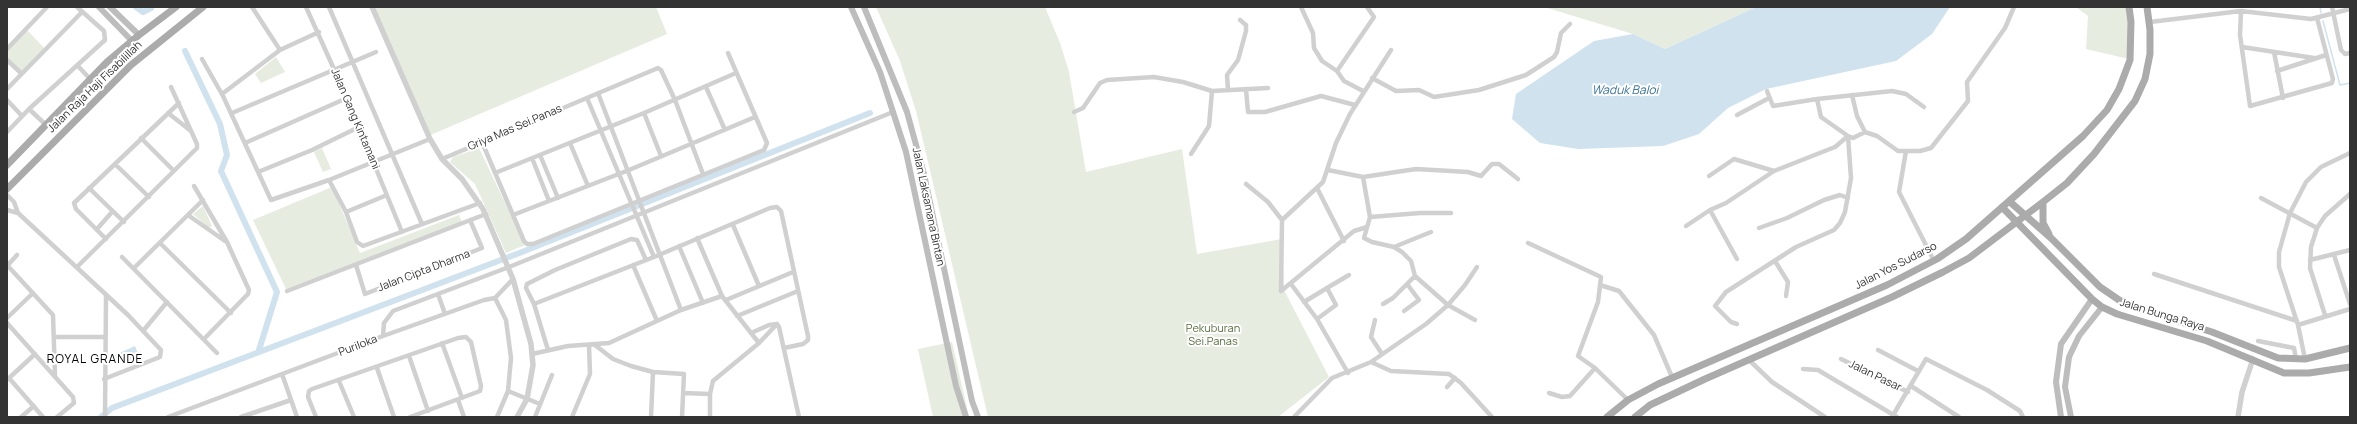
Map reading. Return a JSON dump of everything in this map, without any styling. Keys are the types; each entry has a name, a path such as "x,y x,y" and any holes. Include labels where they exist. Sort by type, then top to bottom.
{"main road":[{"path":"99,7 132,41"},
{"path":"110,7 138,35"},
{"name":"Jalan Raja Haji Fisabilillah","path":"7,165 90,80 138,35 176,7"},
{"name":"Jalan Raja Haji Fisabilillah","path":"7,189 131,65 203,7"},
{"name":"Jalan Laksamana Bintan","path":"851,7 880,72 911,172 956,386 966,417"},
{"name":"Jalan Laksamana Bintan","path":"864,7 907,112 924,174 972,401 978,417"},
{"name":"Jalan Yos Sudarso","path":"1607,417 1628,400 1672,377 1887,285 1934,261 1966,239 2083,136 2107,110 2119,89 2130,60 2131,22 2129,7"},
{"path":"1635,417 1650,404 1943,272 1969,258 2043,202 2066,183 2094,154 2127,115 2135,101 2148,67 2150,22 2146,7"},
{"path":"111,18 116,18 117,13"},
{"path":"880,72 890,68"},
{"name":"Jalan Bunga Raya","path":"2009,201 2024,216 2051,238 2100,288 2125,304 2212,332 2278,358 2296,360 2305,359 2350,348"},
{"path":"2043,202 2043,223 2051,238"},
{"name":"Jalan Bunga Raya","path":"2002,207 2092,299 2102,307 2117,314 2207,341 2289,374 2329,371 2350,366"},
{"path":"2061,417 2056,382 2061,344 2092,299"},
{"path":"2071,417 2065,387 2069,357 2078,336 2102,307"},
{"path":"1706,363 1711,376"}],"street":[{"path":"7,49 47,7"},
{"path":"7,132 29,109 78,66 106,37 104,31 77,7"},
{"path":"252,7 280,50"},
{"name":"Jalan Gang Kintamani","path":"306,7 319,32 333,68 374,161 402,232"},
{"path":"329,7 422,224"},
{"path":"372,7 430,140 442,159 462,179 480,203 501,247 513,279 532,354 532,380 527,399 517,417"},
{"path":"1301,7 1313,33 1314,48 1316,53 1322,61 1337,71 1344,81 1363,91"},
{"path":"1337,71 1374,17 1367,7"},
{"path":"1852,95 1857,116 1865,132 1877,136 1898,151 1931,148 1968,101 1967,82 2005,28 2014,7"},
{"path":"2332,7 2342,50 2345,54 2350,53"},
{"path":"2150,22 2241,11 2305,19 2317,18 2350,9"},
{"path":"2241,11 2242,47 2249,105 2283,98 2332,83 2333,79 2317,18"},
{"path":"7,89 82,12"},
{"path":"1228,90 1227,75 1238,60 1246,31 1246,25 1240,20"},
{"path":"1372,78 1396,91 1419,90 1434,97 1479,90 1526,75 1554,57 1557,52 1561,33 1570,24"},
{"path":"222,94 280,50 319,32"},
{"path":"2242,47 2314,58"},
{"path":"1282,220 1323,182 1336,143 1355,105 1391,50"},
{"path":"232,113 333,68 376,52"},
{"path":"2274,52 2283,98"},
{"path":"634,208 703,174 764,150 767,143 728,53"},
{"path":"2277,71 2326,55"},
{"path":"202,59 232,113 271,200 329,180 391,154 430,140"},
{"path":"7,60 21,73"},
{"path":"78,66 90,80"},
{"name":"Griya Mas Sei.Panas","path":"442,159 656,68 661,70 675,100"},
{"path":"495,173 644,114 736,74"},
{"path":"1074,112 1083,108 1100,83 1107,80 1154,77 1184,82 1212,91 1268,88"},
{"path":"77,267 106,240 197,148 192,132 171,87"},
{"path":"706,87 724,130"},
{"path":"1246,89 1248,112 1265,112 1321,96 1355,105"},
{"path":"1191,154 1209,126 1212,91"},
{"path":"1767,91 1773,106 1817,99 1896,91 1906,94 1924,107"},
{"path":"598,93 612,126 681,310"},
{"path":"245,143 347,98"},
{"path":"587,98 654,257"},
{"path":"1737,115 1769,98"},
{"path":"1817,99 1821,116 1848,136 1853,138 1865,132"},
{"path":"7,100 22,116"},
{"path":"675,100 703,174"},
{"path":"106,240 75,206 76,199 179,103"},
{"path":"29,109 46,124"},
{"path":"482,142 524,241 530,244 634,208 893,112"},
{"path":"168,113 192,132"},
{"path":"644,114 661,156"},
{"path":"512,215 628,170 755,117"},
{"path":"258,172 312,150 359,127"},
{"path":"1686,226 1710,210 1726,203 1774,171 1835,147 1848,136"},
{"path":"1737,324 1715,307 1715,303 1730,289 1796,247 1837,227 1845,212 1852,170 1848,136"},
{"path":"141,138 174,171"},
{"path":"570,143 588,186"},
{"path":"1906,151 1899,192 1934,261"},
{"path":"2305,359 2297,323 2282,279 2278,259 2290,213 2301,190 2313,174 2330,162 2350,153"},
{"path":"540,155 558,198"},
{"path":"532,158 549,201"},
{"path":"1709,176 1734,159 1774,171"},
{"path":"115,164 149,197"},
{"path":"1328,170 1363,177 1416,169 1468,172 1481,176 1492,164 1499,164 1518,180"},
{"path":"1363,177 1370,217 1364,238 1366,240 1394,246 1411,261 1415,276 1448,305 1475,320"},
{"path":"329,180 346,212 359,245 369,245 480,203"},
{"path":"1246,184 1268,202 1282,220 1281,291 1344,241 1354,231 1367,227"},
{"path":"194,186 227,242 249,290 248,294 231,313 204,339"},
{"path":"89,188 124,222"},
{"path":"1316,188 1344,241"},
{"path":"2325,315 2310,268 2311,247 2317,228 2325,216 2350,194"},
{"path":"7,195 14,202 18,213"},
{"path":"346,212 387,195"},
{"path":"1759,228 1787,218 1824,200 1840,195 1848,198"},
{"path":"2261,198 2317,228"},
{"path":"134,268 203,200"},
{"name":"Puriloka","path":"168,417 384,336 384,323 394,311 508,266 634,208"},
{"path":"534,304 660,255 770,208 780,209 808,340 803,344 784,348"},
{"path":"7,210 18,213 77,267 161,350 162,356 104,379"},
{"path":"1710,210 1737,259"},
{"path":"97,229 112,212"},
{"path":"1370,217 1420,213 1451,213"},
{"path":"287,291 486,214"},
{"path":"188,215 227,242"},
{"name":"Jalan Cipta Dharma","path":"356,265 365,294 482,248 470,220"},
{"path":"733,225 759,286"},
{"path":"1394,246 1431,232"},
{"path":"697,238 722,296 759,343"},
{"path":"548,350 534,304 526,288 530,282 631,239 637,240 646,260"},
{"path":"160,243 231,313"},
{"path":"1528,243 1599,275 1601,279 1598,302 1592,322 1578,354 1579,358 1595,368 1628,400"},
{"path":"679,246 703,303"},
{"path":"2310,260 2350,250"},
{"path":"17,254 7,265 53,315 55,376"},
{"path":"2334,254 2350,304"},
{"path":"122,257 217,353"},
{"path":"1774,261 1788,282 1786,296"},
{"path":"633,265 657,321"},
{"path":"1294,417 1329,380 1371,362 1426,324 1448,305 1465,285 1477,267"},
{"path":"726,300 794,272"},
{"path":"2154,274 2297,323 2350,309"},
{"path":"1304,302 1349,275"},
{"path":"1383,304 1415,276"},
{"path":"384,336 484,300 495,298 513,279"},
{"path":"1291,284 1317,319 1348,372"},
{"path":"1404,311 1419,300 1407,284"},
{"path":"1600,285 1619,291 1629,303 1654,335 1672,377"},
{"path":"1317,319 1336,305 1327,288"},
{"path":"737,316 798,291"},
{"path":"7,318 33,293"},
{"path":"438,294 445,314"},
{"path":"105,417 104,337 106,296"},
{"path":"532,354 568,346 609,343 681,310 722,296"},
{"path":"495,298 506,320 510,334 511,358 508,391 497,417"},
{"path":"143,331 167,302"},
{"path":"1375,320 1371,336 1382,354"},
{"path":"7,323 55,376 74,400 71,406 57,417"},
{"path":"751,333 770,325 777,324"},
{"path":"777,324 784,348 799,417"},
{"path":"710,417 710,394 713,381 759,343 777,324"},
{"path":"54,337 104,337"},
{"path":"316,417 308,397 309,391 377,368 442,343 466,337 470,342 481,386 477,393 410,417"},
{"path":"2258,341 2294,348 2296,360"},
{"path":"442,343 460,399 464,417"},
{"path":"572,417 590,374 589,345"},
{"path":"595,345 613,359 654,372 684,374 682,417"},
{"path":"1878,350 1918,371"},
{"path":"35,354 8,379 43,417"},
{"path":"409,356 428,411"},
{"name":"Jalan Pasar","path":"1842,359 1908,392"},
{"path":"1803,369 1818,370 1894,416 1926,359 1962,376 2020,411 2024,417"},
{"path":"2238,417 2242,392 2253,359"},
{"path":"1749,360 1772,382 1825,417"},
{"path":"1371,362 1391,371 1445,373 1455,378 1492,417"},
{"path":"377,368 394,417"},
{"path":"1549,393 1562,397 1570,396 1595,368"},
{"path":"651,417 654,372"},
{"path":"282,374 297,417"},
{"path":"535,417 552,375"},
{"path":"1447,388 1455,378"},
{"path":"339,381 354,417"},
{"path":"1911,386 1959,417"},
{"path":"508,391 540,404"},
{"path":"683,393 710,394"},
{"path":"241,417 248,416 291,400"},
{"path":"21,417 34,406"}],"green space":[{"path":"372,7 656,7 667,34 428,136"},
{"name":"Pekuburan Sei.Panas","path":"876,7 1045,7 1060,43 1069,72 1086,172 1182,149 1197,254 1282,239 1284,290 1329,377 1278,417 988,417 916,111 900,61"},
{"path":"1544,7 1756,7 1665,49 1633,34"},
{"path":"2076,7 2128,7 2129,59 2086,49 2088,16"},
{"path":"26,29 45,49 21,73 7,60 7,49"},
{"path":"276,57 285,72 261,83 255,74"},
{"path":"322,148 331,169 323,172 314,152"},
{"path":"479,148 525,245 506,253 475,184 450,162 453,157"},
{"path":"332,187 360,253 459,215 462,222 286,289 253,220"},
{"path":"203,206 212,226 209,228 193,214"},
{"path":"952,342 969,417 933,417 918,349"}],"water":[{"name":"Waduk Baloi","path":"1756,7 1950,7 1932,34 1896,61 1766,89 1728,108 1699,134 1663,146 1578,149 1540,143 1512,119 1516,94 1594,41 1633,34 1665,49"},
{"path":"135,346 139,357 119,364 115,355"}],"waterway":[{"path":"136,7 143,12 151,8"},
{"path":"2320,7 2321,13"},
{"path":"2323,21 2340,85 2350,83"},
{"path":"185,51 220,124 227,155 221,171 277,292 259,350"},
{"path":"101,417 112,408 522,252 870,113"}],"district":[{"name":"ROYAL GRANDE","path":"95,360"}]}
